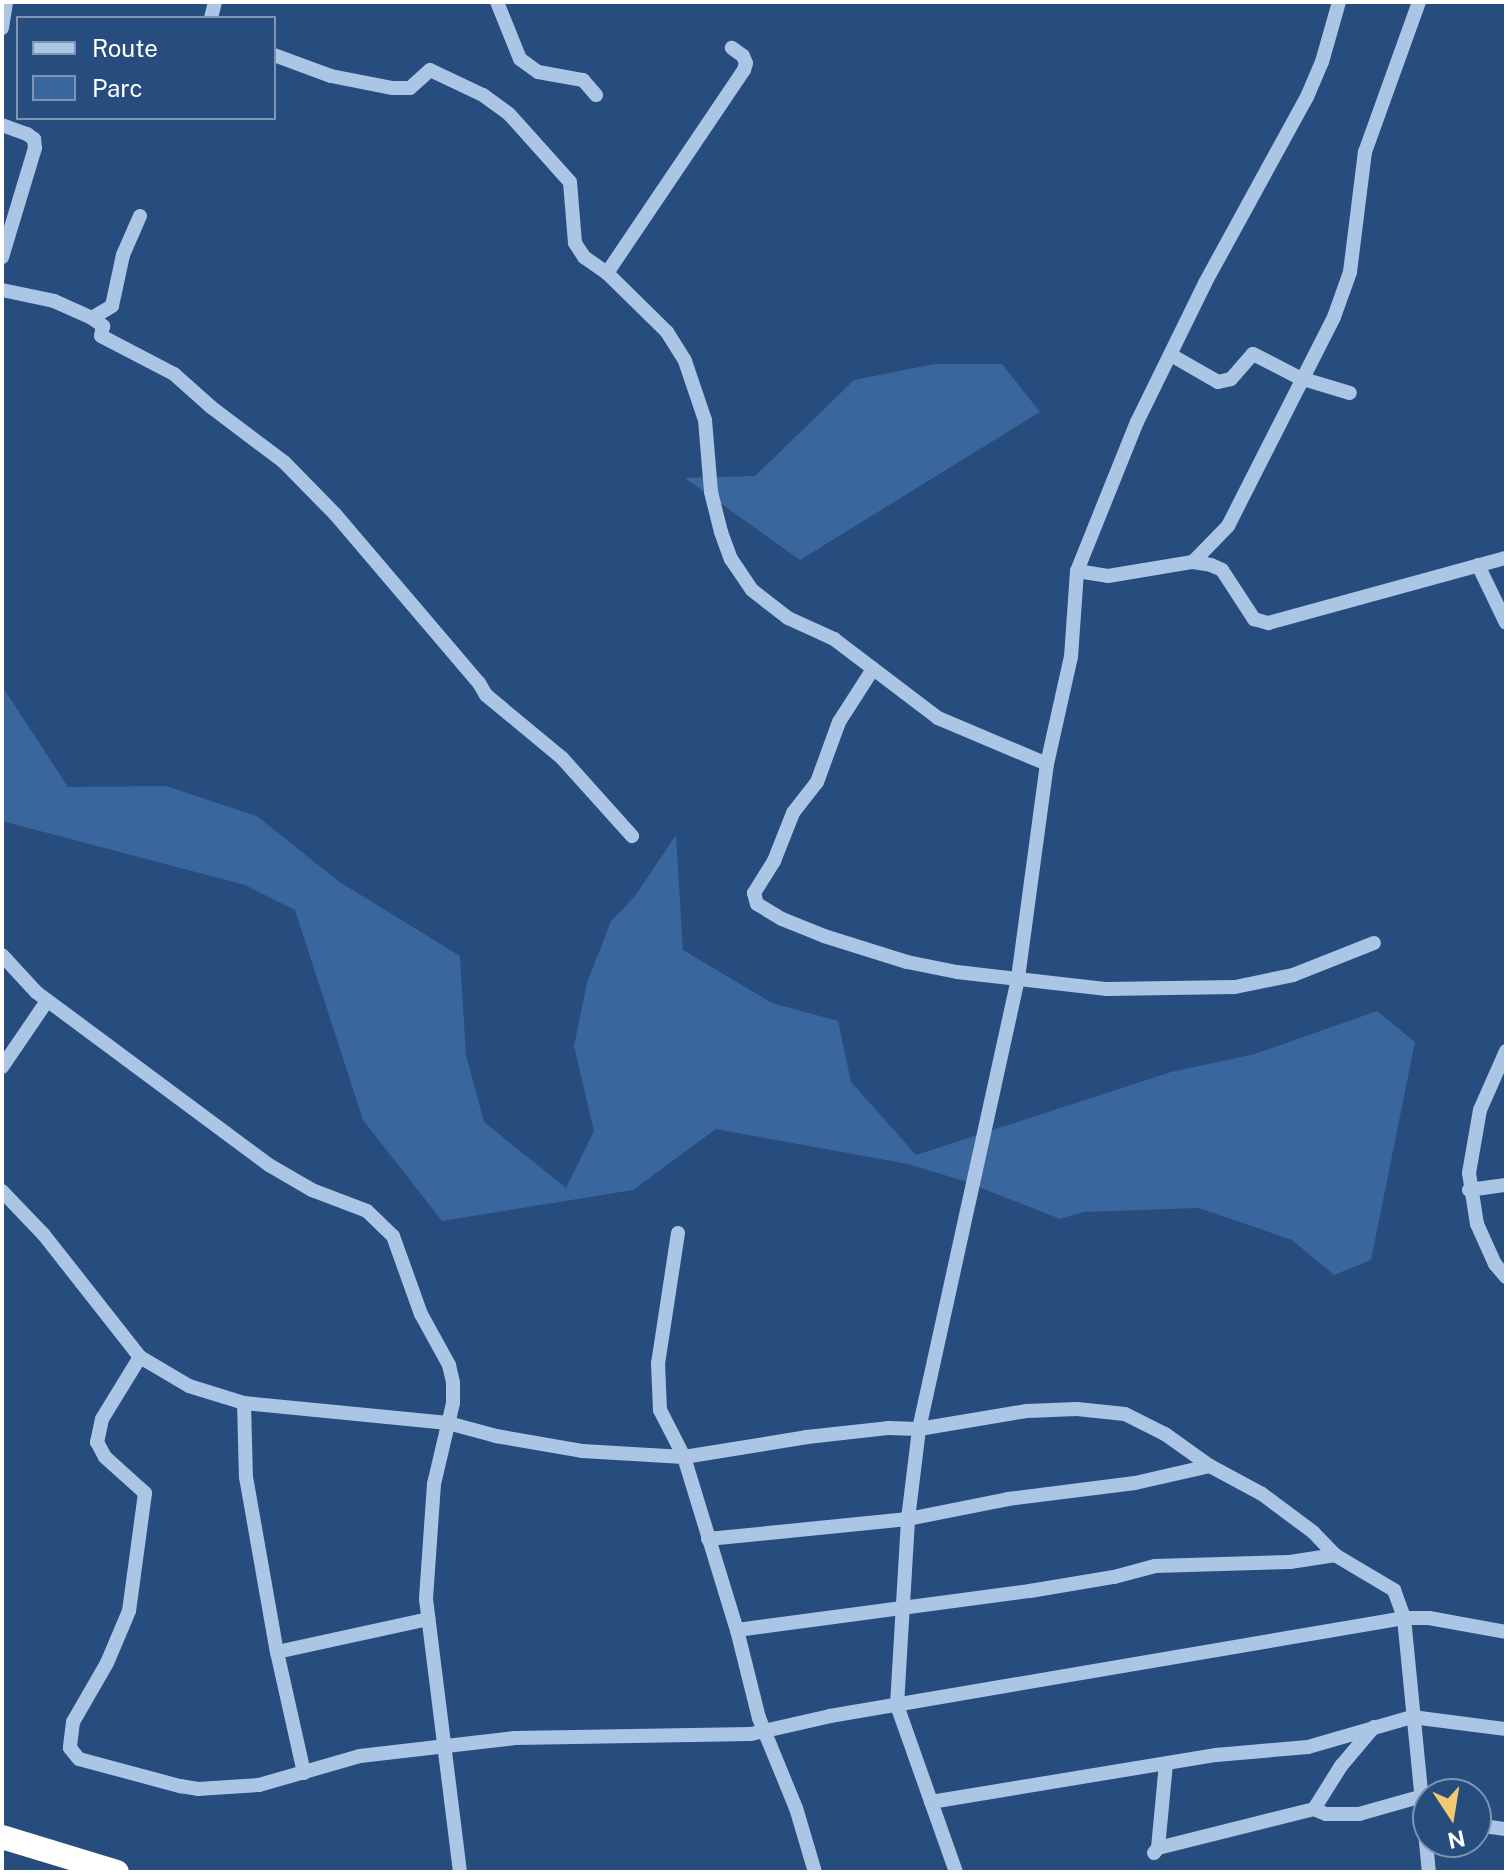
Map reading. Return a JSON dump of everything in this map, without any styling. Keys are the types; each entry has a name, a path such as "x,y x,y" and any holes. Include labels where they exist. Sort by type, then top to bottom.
{"highway":[{"path":"2,1837 117,1872"}],"street":[{"path":"2,28 6,2"},
{"path":"497,2 520,59 538,72 583,80 596,95"},
{"path":"956,1872 897,1705 908,1519 919,1429 1018,978 1047,764 1071,657 1077,571 1137,422 1205,283 1307,97 1322,62 1339,2"},
{"path":"1193,562 1228,526 1300,378 1334,317 1350,272 1365,152 1419,2"},
{"path":"607,273 744,70 743,56 732,48"},
{"path":"276,56 331,76 393,88 410,88 430,70 483,95 509,114 570,182 575,243 584,257 607,273 667,332 697,390 709,443 711,492 721,532 739,573 769,605 834,639 938,718 1047,764"},
{"path":"2,125 27,134 34,139 35,148 2,257"},
{"path":"92,318 112,306 123,255 140,216"},
{"path":"2,290 54,301 92,318 103,326 101,336 174,374 211,407 284,462 335,514 486,695 562,758 632,836"},
{"path":"1171,355 1218,382 1231,379 1253,354 1300,378 1350,393"},
{"path":"1077,571 1125,575 1193,562 1222,570 1254,619 1268,623 1506,558"},
{"path":"1478,565 1506,623"},
{"path":"873,669 839,722 817,782 793,813 774,861 754,893 757,904 824,936 893,958 957,972 1107,989 1235,987 1293,975 1374,943"},
{"path":"2,955 47,1001 269,1165 380,1220 393,1236 421,1314 449,1365 453,1403 429,1526 428,1619 460,1872"},
{"path":"2,1067 47,1001"},
{"path":"1506,1051 1488,1090 1475,1131 1469,1190 1484,1243 1506,1277"},
{"path":"1488,1090 1506,1091"},
{"path":"1469,1190 1506,1185"},
{"path":"2,1191 44,1235 140,1357 189,1386 244,1403 448,1423 496,1436 582,1451 684,1457 847,1432 919,1429 1027,1411 1111,1411 1165,1434 1210,1466 1262,1494 1313,1532 1335,1555 1394,1590 1404,1618 1417,1778"},
{"path":"678,1233 657,1394 660,1410 684,1457 737,1630 747,1681 796,1808 815,1872"},
{"path":"140,1357 102,1419 97,1442 105,1457 145,1493 129,1611 107,1663 73,1722 70,1748 79,1759 198,1789 259,1785 360,1756 540,1736 723,1736 765,1731 897,1705 1404,1618 1429,1618 1506,1632"},
{"path":"244,1403 246,1477 277,1652 304,1773"},
{"path":"708,1539 908,1519 1008,1499 1135,1483 1210,1466"},
{"path":"737,1630 1099,1580 1155,1566 1290,1562 1335,1555"},
{"path":"277,1652 428,1619"},
{"path":"931,1802 1216,1755 1308,1747 1412,1717 1506,1729"},
{"path":"1314,1809 1341,1766 1374,1727"},
{"path":"1166,1764 1156,1851 1314,1809 1326,1814 1359,1814 1412,1799"}],"green space":[{"path":"934,364 1002,364 1040,412 800,560 685,478 755,476 854,380"},
{"path":"2,686 68,787 166,786 257,816 338,881 460,956 466,1055 484,1122 566,1188 594,1131 574,1046 587,983 611,921 635,896 676,835 683,950 772,1003 838,1021 851,1082 916,1155 1171,1072 1255,1054 1377,1011 1415,1042 1371,1260 1334,1275 1292,1240 1199,1208 1084,1212 1060,1219 964,1181 908,1164 716,1129 633,1190 442,1221 363,1120 295,910 245,885 2,821"}]}
